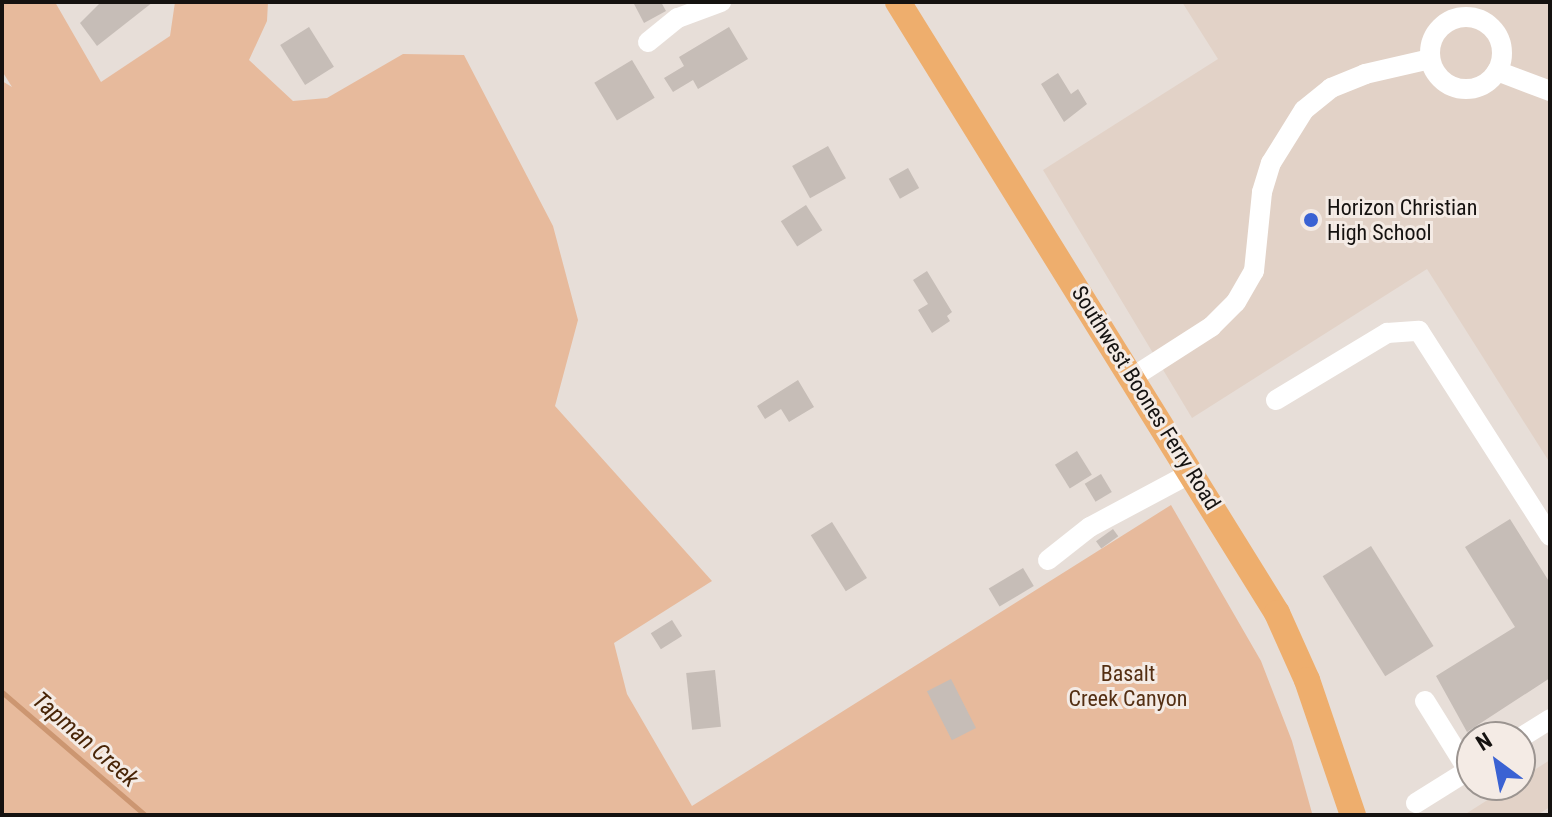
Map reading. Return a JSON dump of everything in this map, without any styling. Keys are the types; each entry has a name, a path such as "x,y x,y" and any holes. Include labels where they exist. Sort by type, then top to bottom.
{"main road":[{"name":"Southwest Boones Ferry Road","path":"898,2 1193,472 1293,645 1353,815"}],"lane":[{"path":"648,42 678,18 721,2"},
{"path":"1462,9 1484,22 1499,39 1497,71 1478,87 1453,87 1434,71 1430,59 1441,26 1462,9"},
{"path":"1133,377 1211,327 1236,302 1254,271 1262,192 1271,163 1304,110 1331,88 1365,74 1430,59"},
{"path":"1497,71 1550,91"},
{"path":"1276,400 1387,333 1419,331 1550,536"},
{"path":"1048,560 1090,527 1193,472"},
{"path":"1425,701 1456,748"},
{"path":"1416,803 1456,778"}],"shaded area":[{"name":"Horizon Christian High School","path":"1182,2 1550,2 1550,463 1427,269 1192,418 1043,170 1218,59"},
{"path":"1550,760 1550,807 1537,815 1464,815 1486,801 1536,801 1536,769"}],"green space":[{"name":"Basalt Creek Canyon","path":"2,2 55,2 101,82 170,36 175,2 268,2 267,21 249,60 293,101 327,98 403,54 464,55 553,226 578,320 555,406 712,581 614,643 627,694 692,806 1171,505 1261,661 1292,741 1312,813 2,815 2,81 12,87 2,71"}],"building":[{"path":"101,2 153,2 97,46 80,23"},
{"path":"633,2 661,2 666,11 644,23"},
{"path":"309,27 334,67 305,85 280,45"},
{"path":"729,27 748,59 698,89 693,80 673,92 664,78 684,66 679,57"},
{"path":"632,60 655,98 617,120 594,83"},
{"path":"1058,73 1071,94 1078,89 1087,104 1064,122 1041,84"},
{"path":"828,146 846,178 810,198 792,166"},
{"path":"908,168 919,188 900,199 889,179"},
{"path":"806,205 822,230 797,246 781,221"},
{"path":"927,271 952,312 947,316 950,321 932,333 918,310 928,304 913,280"},
{"path":"798,380 814,407 789,422 781,409 765,419 757,406"},
{"path":"1077,451 1092,475 1070,489 1055,465"},
{"path":"1101,474 1112,492 1096,502 1085,484"},
{"path":"1510,519 1550,583 1550,678 1484,721 1461,721 1436,676 1515,627 1465,547"},
{"path":"832,522 867,578 846,591 811,535"},
{"path":"1113,529 1118,536 1101,549 1096,541"},
{"path":"1371,546 1434,646 1385,676 1323,576"},
{"path":"1023,568 1034,586 1000,607 989,589"},
{"path":"672,620 682,636 661,649 651,633"},
{"path":"715,670 721,727 692,730 686,673"},
{"path":"951,679 976,728 952,740 927,691"}],"waterway":[{"name":"Tapman Creek","path":"2,692 145,815"}],"place":[{"name":"Horizon Christian High School","path":"1311,220"}]}
